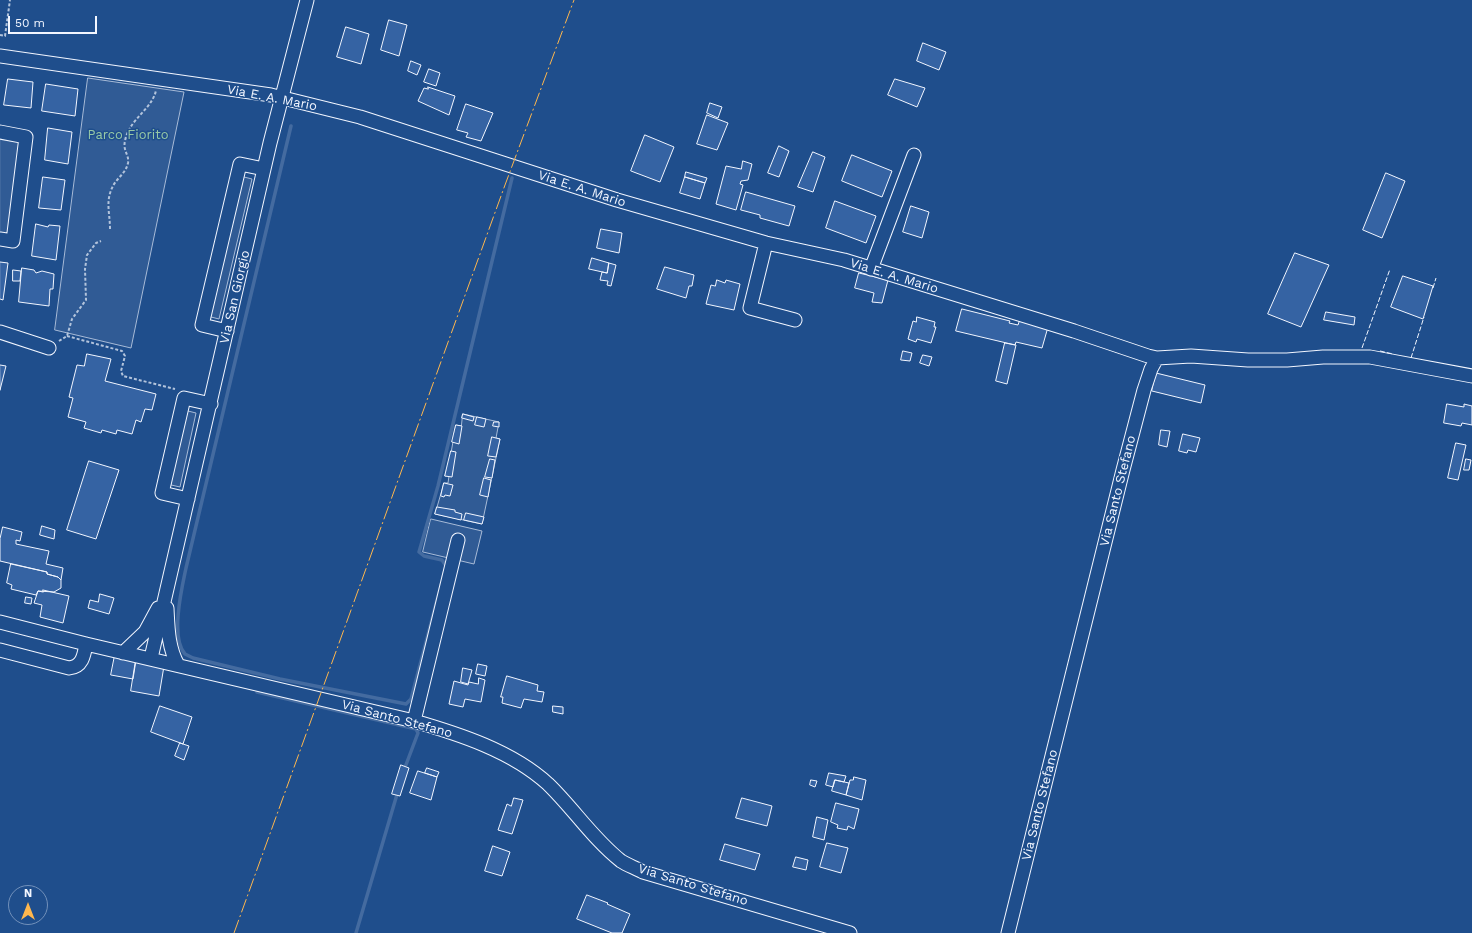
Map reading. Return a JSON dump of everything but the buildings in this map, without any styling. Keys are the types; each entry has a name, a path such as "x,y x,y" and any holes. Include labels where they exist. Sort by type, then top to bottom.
{"street":[{"name":"Via San Giorgio","path":"151,658 281,97 307,0"},
{"name":"Via E. A. Mario","path":"0,56 281,97 360,117 617,200 766,243 844,260 1157,358"},
{"path":"0,132 26,136 13,241 0,239"},
{"path":"871,269 914,155"},
{"path":"227,331 202,325 240,164 264,169"},
{"path":"766,243 750,308 795,320"},
{"path":"0,332 49,348"},
{"path":"1157,358 1191,356 1248,360 1287,360 1358,356 1400,362 1472,376"},
{"name":"Via Santo Stefano","path":"1008,933 1123,470 1146,383 1157,358"},
{"path":"188,499 162,494 184,398 211,404"},
{"path":"414,721 458,540"},
{"name":"Via San Giorgio","path":"123,653 145,632 166,594"},
{"name":"Via San Giorgio","path":"166,594 172,654 178,665"},
{"name":"Via Santo Stefano","path":"0,622 123,653 151,658 414,721 456,734 509,757 546,782 606,848 622,862 643,872 850,933"},
{"path":"0,650 69,668 80,664 86,644"}],"path":[{"path":"0,35 5,36 10,0"},
{"path":"110,229 107,202 113,185 122,176 128,163 128,155 124,147 126,138 130,128 156,93 158,79"},
{"path":"49,348 67,336 72,319 86,300 85,269 87,255 96,243 101,242"},
{"path":"67,336 122,351 125,356 121,371 123,376 176,389 184,398"}],"shaded area":[{"name":"Parco Fiorito","path":"88,78 184,92 131,348 55,330"},
{"path":"0,132 26,136 13,241 0,239"},
{"path":"232,174 252,179 219,319 199,314"},
{"path":"176,408 196,413 180,487 158,482"},
{"path":"463,414 499,422 496,438 500,439 482,524 435,514 444,483 448,483 449,476 445,476 449,464 456,425 461,426"},
{"path":"431,519 482,531 474,564 423,552"}],"waterway":[{"path":"291,126 186,568 178,612 178,636 185,654 193,658 280,679 406,704 411,699 446,566 442,560 424,556 419,552 438,486 512,178"},
{"path":"257,692 416,729 418,733 404,770"},
{"path":"356,933 398,791"}],"fence":[{"path":"1362,348 1390,269"},
{"path":"1433,288 1436,278"},
{"path":"1411,358 1424,317"},
{"path":"1380,351 1393,354"}],"power":[{"path":"234,933 505,185 574,0"}]}
